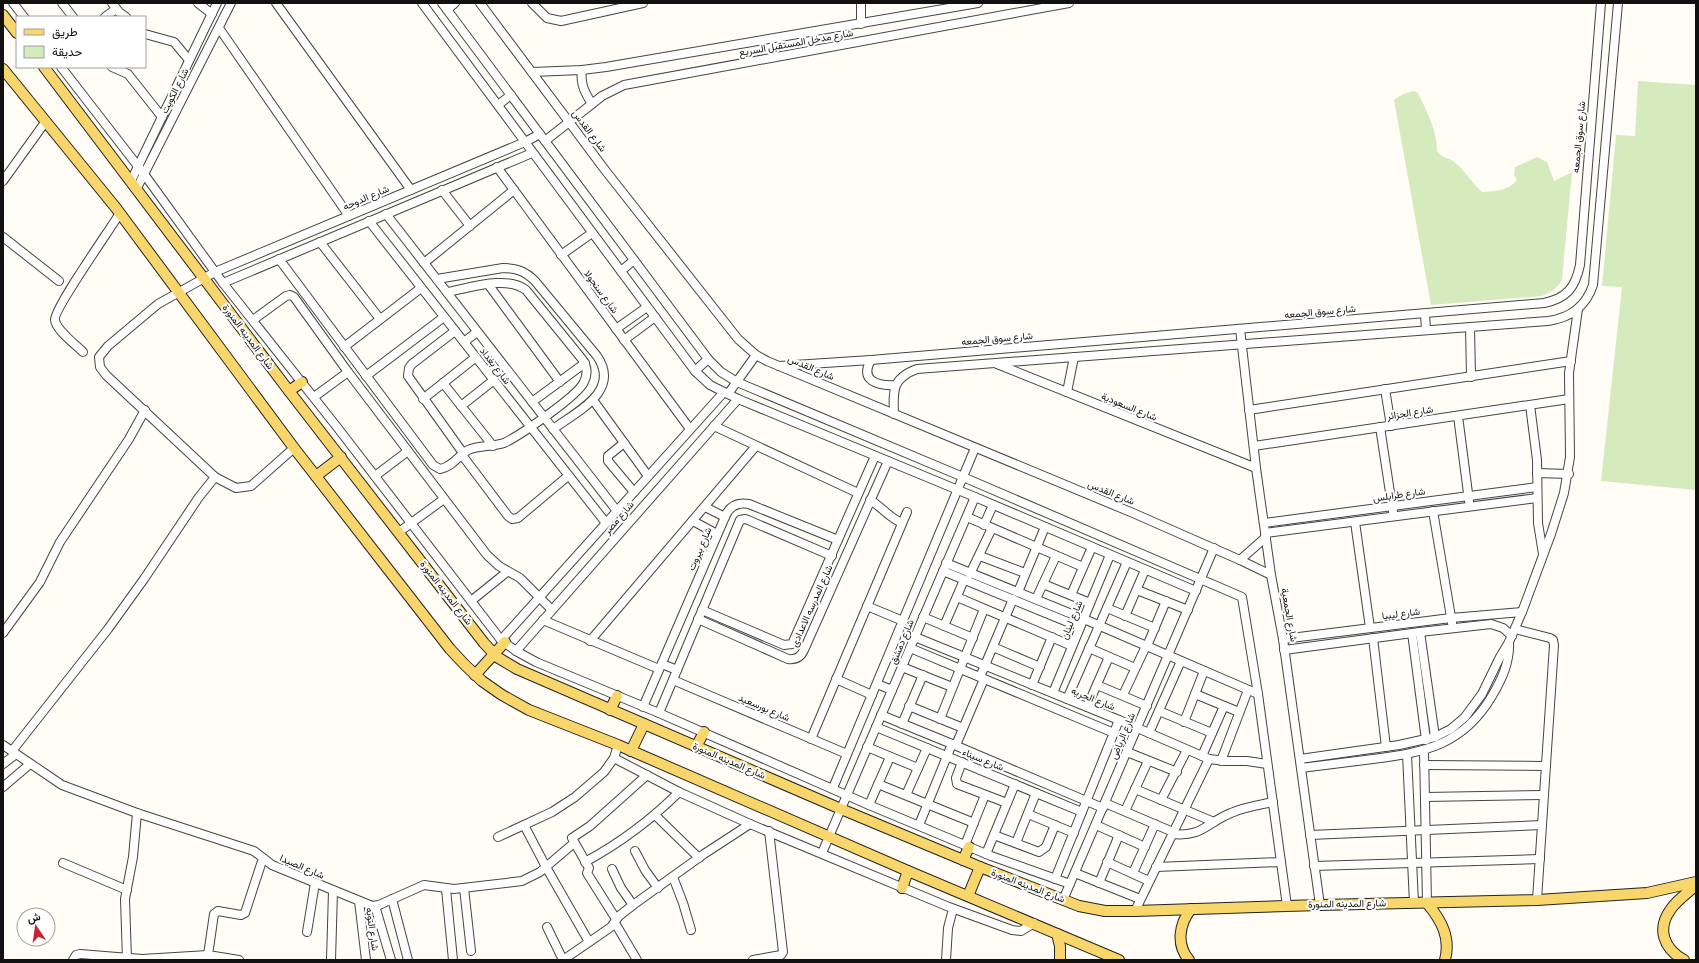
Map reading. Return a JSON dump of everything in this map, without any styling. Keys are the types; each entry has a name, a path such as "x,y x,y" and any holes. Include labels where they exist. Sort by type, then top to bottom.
{"main road":[{"path":"3,15 16,32"},
{"name":"شارع المدينه المنورة","path":"45,68 134,184 289,391 494,654 517,669 696,747 963,860 1063,900 1092,909 1135,911 1537,900 1647,893 1696,884"},
{"path":"3,69 120,214 294,448 450,649 475,675 502,695 529,710 618,745 908,872 1034,923 1119,960"},
{"path":"289,391 302,382"},
{"path":"316,476 341,457"},
{"path":"475,675 494,654 503,641"},
{"path":"610,710 617,696"},
{"path":"631,751 644,724"},
{"path":"696,747 704,732"},
{"path":"963,860 967,846"},
{"path":"968,896 980,867"},
{"path":"902,888 908,872"},
{"path":"1684,960 1671,950 1666,942 1664,925 1671,909 1696,884"},
{"path":"1427,903 1440,918 1444,928 1447,948 1445,960"},
{"path":"1189,960 1183,949 1181,932 1184,920 1191,909"},
{"path":"1057,934 1060,946 1060,960"}],"street":[{"path":"13,3 23,16"},
{"path":"62,3 72,16"},
{"path":"198,3 212,14"},
{"name":"شارع الكويت","path":"134,184 138,167 217,3"},
{"name":"شارع الكويت","path":"134,184 144,174 231,3"},
{"path":"276,3 411,190"},
{"path":"422,3 655,318 695,370 710,385 738,399 975,497 1196,591"},
{"path":"455,3 444,6 708,359 721,372 737,382 1240,596 1243,600 1258,694 1287,906"},
{"name":"شارع القدس","path":"480,3 738,339 756,355 779,366 1214,548 1271,575"},
{"path":"532,3 547,18 561,20 643,3"},
{"path":"861,3 862,24"},
{"name":"شارع مدخل المستقبل السريع","path":"532,72 582,70 606,67 978,3"},
{"name":"شارع مدخل المستقبل السريع","path":"545,142 613,89 637,82 1069,3"},
{"name":"شارع سوق الجمعه","path":"779,366 871,360 1425,314 1556,301 1565,295 1573,286 1578,276 1580,266 1601,3"},
{"path":"894,414 893,396 895,385 899,379 917,369 1558,320 1566,317 1578,309 1590,293 1593,281 1618,3"},
{"path":"106,16 114,6 125,16"},
{"path":"219,28 349,216"},
{"path":"146,34 174,42 189,60"},
{"path":"62,68 144,174 223,283 314,397 503,641 516,651 536,662 704,732 869,805 986,854 1070,884"},
{"path":"114,68 128,74 162,116"},
{"path":"582,70 582,84 592,104"},
{"path":"498,105 511,95"},
{"path":"3,181 46,121"},
{"name":"شارع الدوحه","path":"145,410 106,375 100,367 99,357 108,346 158,304 215,272 525,142 540,134"},
{"path":"223,283 532,153"},
{"name":"شارع سنجولا","path":"497,167 690,429"},
{"path":"442,190 470,226"},
{"path":"424,263 514,190"},
{"name":"شارع بغداد","path":"385,201 388,213 424,263 617,511"},
{"path":"83,352 57,327 54,319 57,311 83,269 120,214"},
{"name":"شارع بغداد","path":"369,221 606,523"},
{"path":"561,255 592,233"},
{"path":"3,236 59,282"},
{"path":"320,242 380,320"},
{"path":"279,259 433,465 440,469 445,468 473,448 493,446 510,440 544,417 579,389 587,375 585,364 526,290 520,285 506,282 447,292"},
{"path":"620,271 634,260"},
{"path":"437,279 503,268 516,269 529,274 601,362 604,368 604,383 601,390 593,400 554,430"},
{"path":"520,285 529,274"},
{"path":"488,284 560,382"},
{"path":"344,346 421,288"},
{"path":"253,320 286,296 293,296 348,372 487,555 507,572 520,578 552,610"},
{"path":"616,329 647,307"},
{"path":"1300,759 1386,747 1435,737 1452,729 1465,717 1482,694 1512,636 1522,612 1558,514 1568,474 1571,450 1569,399 1570,360 1578,309"},
{"path":"1425,314 1426,330"},
{"path":"366,376 444,317"},
{"path":"624,340 655,318"},
{"path":"1470,327 1471,377"},
{"name":"شارع الجمعية","path":"1240,329 1256,468 1271,575 1283,639 1320,905"},
{"path":"455,331 409,368 408,372 410,380 508,516 512,519 518,518 568,476"},
{"path":"464,342 478,332"},
{"name":"شارع مصر","path":"503,641 690,429 737,382 756,355"},
{"path":"423,399 476,357"},
{"path":"1067,392 1074,357"},
{"path":"695,370 708,359"},
{"path":"871,360 867,371 870,379 882,386 895,385"},
{"path":"1250,410 1471,377 1570,360"},
{"name":"شارع السعودية","path":"996,363 1256,468"},
{"path":"532,402 585,364"},
{"path":"314,397 348,372"},
{"path":"461,406 494,380"},
{"path":"443,384 493,446"},
{"path":"1385,389 1391,426"},
{"name":"شارع مصر","path":"516,651 738,399"},
{"name":"شارع الجزائر","path":"1254,446 1569,399"},
{"path":"593,400 648,476"},
{"path":"1530,405 1535,442 1539,534 1543,554"},
{"path":"3,633 40,582 60,542 129,439 145,410 215,477 236,488 251,486 294,448"},
{"path":"1458,416 1470,506"},
{"path":"714,426 858,493"},
{"path":"1380,427 1394,517"},
{"path":"624,442 608,456 608,461 634,492"},
{"path":"590,641 756,446"},
{"name":"شارع دمشق","path":"833,788 975,448"},
{"path":"375,476 408,451"},
{"name":"شارع المدرسه الاعدادى","path":"702,610 784,645 790,645 794,642 875,456"},
{"name":"شارع المدرسه الاعدادى","path":"698,619 788,659 800,657 888,461"},
{"path":"1537,473 1568,474"},
{"path":"3,764 14,753 112,622 199,497 215,477"},
{"name":"شارع طرابلس","path":"1264,523 1537,487"},
{"name":"شارع دمشق","path":"822,853 975,497"},
{"name":"شارع طرابلس","path":"1266,535 1537,498"},
{"path":"399,532 444,499"},
{"path":"870,500 881,507 889,516 902,523"},
{"name":"شارع بيروت","path":"643,707 717,534 731,508 736,504 749,504 838,540"},
{"path":"944,626 967,577 980,556 993,505"},
{"path":"705,507 725,517"},
{"path":"1433,511 1453,628"},
{"path":"811,739 907,512"},
{"path":"967,517 1083,567"},
{"path":"1308,518 1310,528"},
{"path":"659,713 725,553 738,523 742,519 746,519 832,556"},
{"path":"693,521 717,534"},
{"path":"1355,522 1370,628"},
{"path":"1018,592 1045,527"},
{"path":"1240,560 1266,535"},
{"name":"شارع لبنان","path":"1053,693 1090,603 1113,556 1122,546"},
{"path":"712,547 725,553"},
{"path":"1071,595 1092,547"},
{"name":"شارع الرياض","path":"1063,900 1214,548"},
{"path":"980,556 1025,573"},
{"path":"1036,599 1056,556"},
{"path":"1067,699 1127,562"},
{"path":"945,567 1013,599 1082,623 1099,625 1258,694"},
{"path":"1125,616 1145,570"},
{"path":"471,601 507,572"},
{"path":"967,577 1018,592 1036,599 1082,623"},
{"path":"1043,584 1090,603"},
{"path":"694,590 708,596"},
{"path":"1136,590 1188,610"},
{"path":"957,597 1072,646"},
{"path":"919,825 947,756 964,728 982,678 985,665 1013,599"},
{"path":"1123,696 1166,602"},
{"path":"867,606 903,621"},
{"path":"1106,608 1155,628"},
{"path":"940,718 984,609"},
{"name":"شارع ليبيا","path":"1283,639 1451,618 1522,612"},
{"path":"923,617 972,638"},
{"path":"543,620 590,641 660,667 677,670"},
{"name":"شارع ليبيا","path":"1284,650 1416,632 1491,624 1503,628 1512,636 1550,638 1554,642 1546,766"},
{"path":"1355,630 1356,640"},
{"path":"1416,632 1425,696 1435,737"},
{"path":"1301,768 1404,755 1438,746 1461,732 1473,722 1490,699 1506,668 1512,636"},
{"name":"شارع الحريه","path":"915,637 1120,720 1206,757 1221,761 1247,761 1267,764"},
{"path":"1032,685 1052,637"},
{"path":"1373,638 1386,747"},
{"path":"992,647 1040,667"},
{"path":"910,648 1114,733"},
{"path":"1089,648 1135,668"},
{"path":"1087,707 1108,657"},
{"path":"1149,733 1181,660"},
{"path":"902,667 952,687"},
{"path":"1184,722 1204,671"},
{"path":"902,724 923,675"},
{"path":"836,679 872,695"},
{"name":"شارع بورسعيد","path":"673,680 847,754"},
{"path":"1019,693 1024,681"},
{"path":"877,684 892,690"},
{"path":"1097,685 1147,706"},
{"path":"1221,761 1248,690"},
{"path":"1195,694 1239,712"},
{"path":"1482,694 1490,699"},
{"path":"1425,696 1426,740"},
{"path":"909,706 964,728"},
{"path":"1135,911 1184,809 1206,757 1212,733 1224,706"},
{"path":"1159,711 1212,733"},
{"name":"شارع سيناء","path":"881,715 954,744 1087,802 1104,805"},
{"name":"شارع الرياض","path":"1055,879 1120,720"},
{"name":"شارع سيناء","path":"876,727 1082,812"},
{"name":"شارع الصيدا","path":"3,745 62,785 138,813 254,852 272,865 333,891 374,906"},
{"path":"498,837 552,812 575,797 604,772 614,758 618,745"},
{"path":"1398,745 1404,755 1411,831 1414,903"},
{"path":"867,747 918,768"},
{"path":"906,795 927,748"},
{"path":"1161,800 1177,772 1187,750"},
{"path":"1424,750 1427,903"},
{"path":"1127,752 1177,772"},
{"path":"869,805 890,756"},
{"path":"614,758 679,792 750,824 953,909 1012,930 1021,931 1034,923"},
{"path":"1125,811 1148,760"},
{"path":"962,762 956,778 956,783 1007,803"},
{"path":"989,773 994,762"},
{"path":"3,787 30,764"},
{"path":"1424,765 1546,766 1537,900"},
{"path":"637,960 587,873 589,868 574,843 573,837 590,826 647,775"},
{"path":"878,784 974,823"},
{"path":"986,854 1015,784"},
{"path":"1135,789 1214,822"},
{"path":"585,862 623,839 654,815 679,792"},
{"path":"1016,843 1036,793"},
{"path":"967,846 985,795"},
{"path":"1425,797 1544,795"},
{"path":"1104,805 1125,811 1173,833 1183,836 1196,833 1233,812 1273,802"},
{"path":"127,959 125,899 133,858 138,813"},
{"path":"1028,814 1074,832"},
{"path":"654,815 699,858"},
{"path":"547,927 563,960 611,928 615,921 633,905 750,824"},
{"path":"1132,874 1155,824"},
{"path":"524,825 589,942"},
{"path":"994,835 1036,852 1042,851 1046,847 1055,825"},
{"path":"1096,825 1145,847"},
{"path":"1310,835 1542,825"},
{"path":"753,960 781,955 783,952 769,831"},
{"path":"1099,883 1119,835"},
{"path":"391,960 374,906 424,885 446,889 464,888 516,883 529,879 546,867 574,843"},
{"path":"635,851 645,870 658,888"},
{"path":"208,955 214,914 218,911 241,915 245,913 263,858"},
{"path":"1314,866 1540,859"},
{"path":"1107,862 1149,881"},
{"path":"1156,867 1281,862"},
{"path":"63,863 126,890"},
{"path":"612,869 621,888 633,905"},
{"path":"1075,873 1140,899"},
{"path":"673,877 691,930"},
{"path":"307,932 315,883"},
{"path":"464,888 471,951"},
{"path":"446,889 454,960"},
{"path":"331,960 333,891"},
{"path":"392,899 408,960"},
{"name":"شارع التوبه","path":"358,901 366,960"},
{"path":"946,960 948,928 953,909"},
{"path":"73,960 78,954 127,959 172,959 208,955 239,960"}],"green space":[{"path":"1638,81 1696,85 1696,490 1601,481 1622,287 1602,286 1616,135 1635,136"},
{"path":"1414,91 1418,93 1431,121 1437,143 1437,151 1456,164 1482,192 1501,190 1510,186 1517,180 1514,175 1515,167 1537,157 1547,162 1554,181 1572,172 1562,279 1556,288 1551,292 1542,296 1431,305 1394,100 1403,94"}]}
